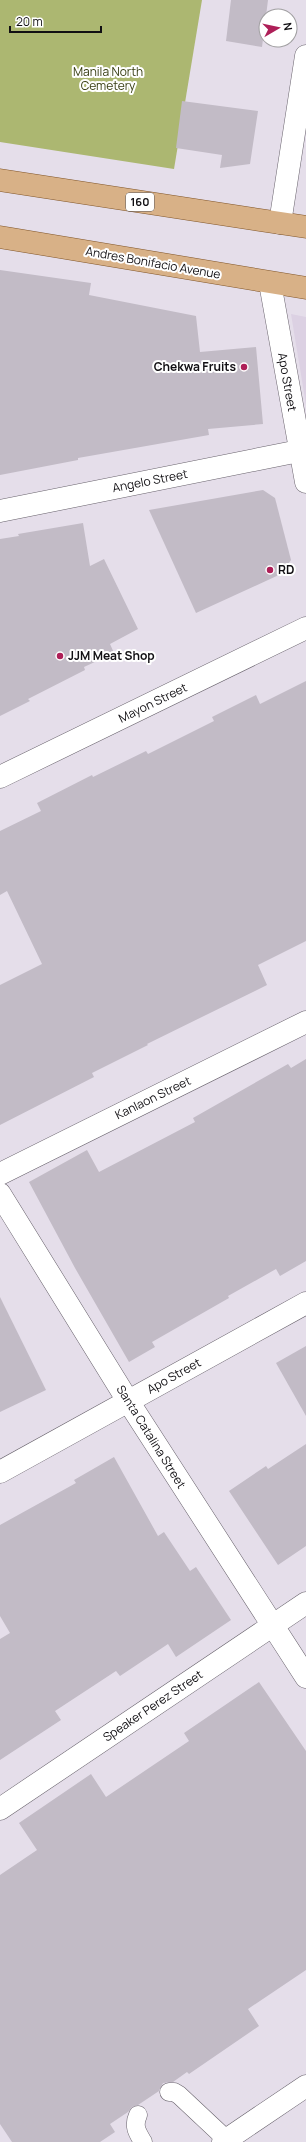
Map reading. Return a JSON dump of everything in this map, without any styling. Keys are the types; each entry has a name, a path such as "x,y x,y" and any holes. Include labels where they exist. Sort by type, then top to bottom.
{"main road":[{"name":"160","path":"0,180 306,227"},
{"name":"Andres Bonifacio Avenue","path":"0,237 306,288"}],"street":[{"path":"280,223 306,56"},
{"name":"Apo Street","path":"270,283 299,451 306,482"},
{"name":"Angelo Street","path":"0,511 299,451"},
{"name":"Mayon Street","path":"0,777 306,628"},
{"name":"Kanlaon Street","path":"0,1174 306,1022"},
{"name":"Santa Catalina Street","path":"0,1194 128,1401 306,1677"},
{"name":"Apo Street","path":"0,1472 306,1303"},
{"name":"Speaker Perez Street","path":"0,1809 306,1602"},
{"path":"225,2141 306,2086"}],"lane":[{"path":"169,2092 174,2092 179,2095 225,2141"},
{"path":"138,2115 135,2121 136,2130 143,2142"}],"shaded area":[{"path":"291,314 306,317 306,405"}],"green space":[{"name":"Manila North Cemetery","path":"0,0 202,0 174,169 0,142"}],"building":[{"path":"231,0 268,0 267,8 258,8 258,46 226,41"},
{"path":"182,101 258,111 250,164 220,168 222,155 176,148"},
{"path":"0,270 91,283 89,295 196,316 200,352 256,347 263,424 208,429 209,435 78,458 78,460 0,475"},
{"path":"263,490 275,498 291,560 281,574 196,613 149,510"},
{"path":"83,523 90,566 104,559 138,629 110,644 114,653 84,667 85,670 28,699 30,701 0,716 0,539 19,536 18,534"},
{"path":"306,681 306,941 258,965 267,985 147,1044 148,1045 92,1073 94,1077 0,1125 0,985 42,964 7,891 0,895 0,831 41,811 37,803 92,775 93,777 146,751 148,754 214,721 212,717 256,695 260,704"},
{"path":"306,1059 306,1261 280,1276 276,1269 228,1296 229,1298 152,1342 155,1347 129,1362 75,1268 29,1182 87,1150 99,1172 195,1122 193,1118 288,1064 291,1068"},
{"path":"0,1297 46,1390 0,1412"},
{"path":"306,1346 306,1416 276,1363"},
{"path":"306,1444 306,1546 278,1565 229,1491 266,1466 268,1469"},
{"path":"114,1457 158,1536 164,1532 190,1571 196,1567 231,1620 176,1657 168,1644 120,1676 116,1671 55,1711 61,1720 0,1760 0,1639 10,1633 0,1616 0,1525 76,1483 74,1480"},
{"path":"259,1682 306,1751 306,1970 248,2009 259,2026 189,2074 187,2072 173,2082 163,2083 159,2091 138,2105 132,2107 128,2112 110,2124 115,2132 100,2142 12,2142 0,2124 0,1875 37,1850 19,1823 91,1774 106,1797 189,1741 184,1733"}],"place":[{"name":"Chekwa Fruits","path":"244,367"},
{"name":"RD","path":"270,570"},
{"name":"JJM Meat Shop","path":"60,656"}]}
